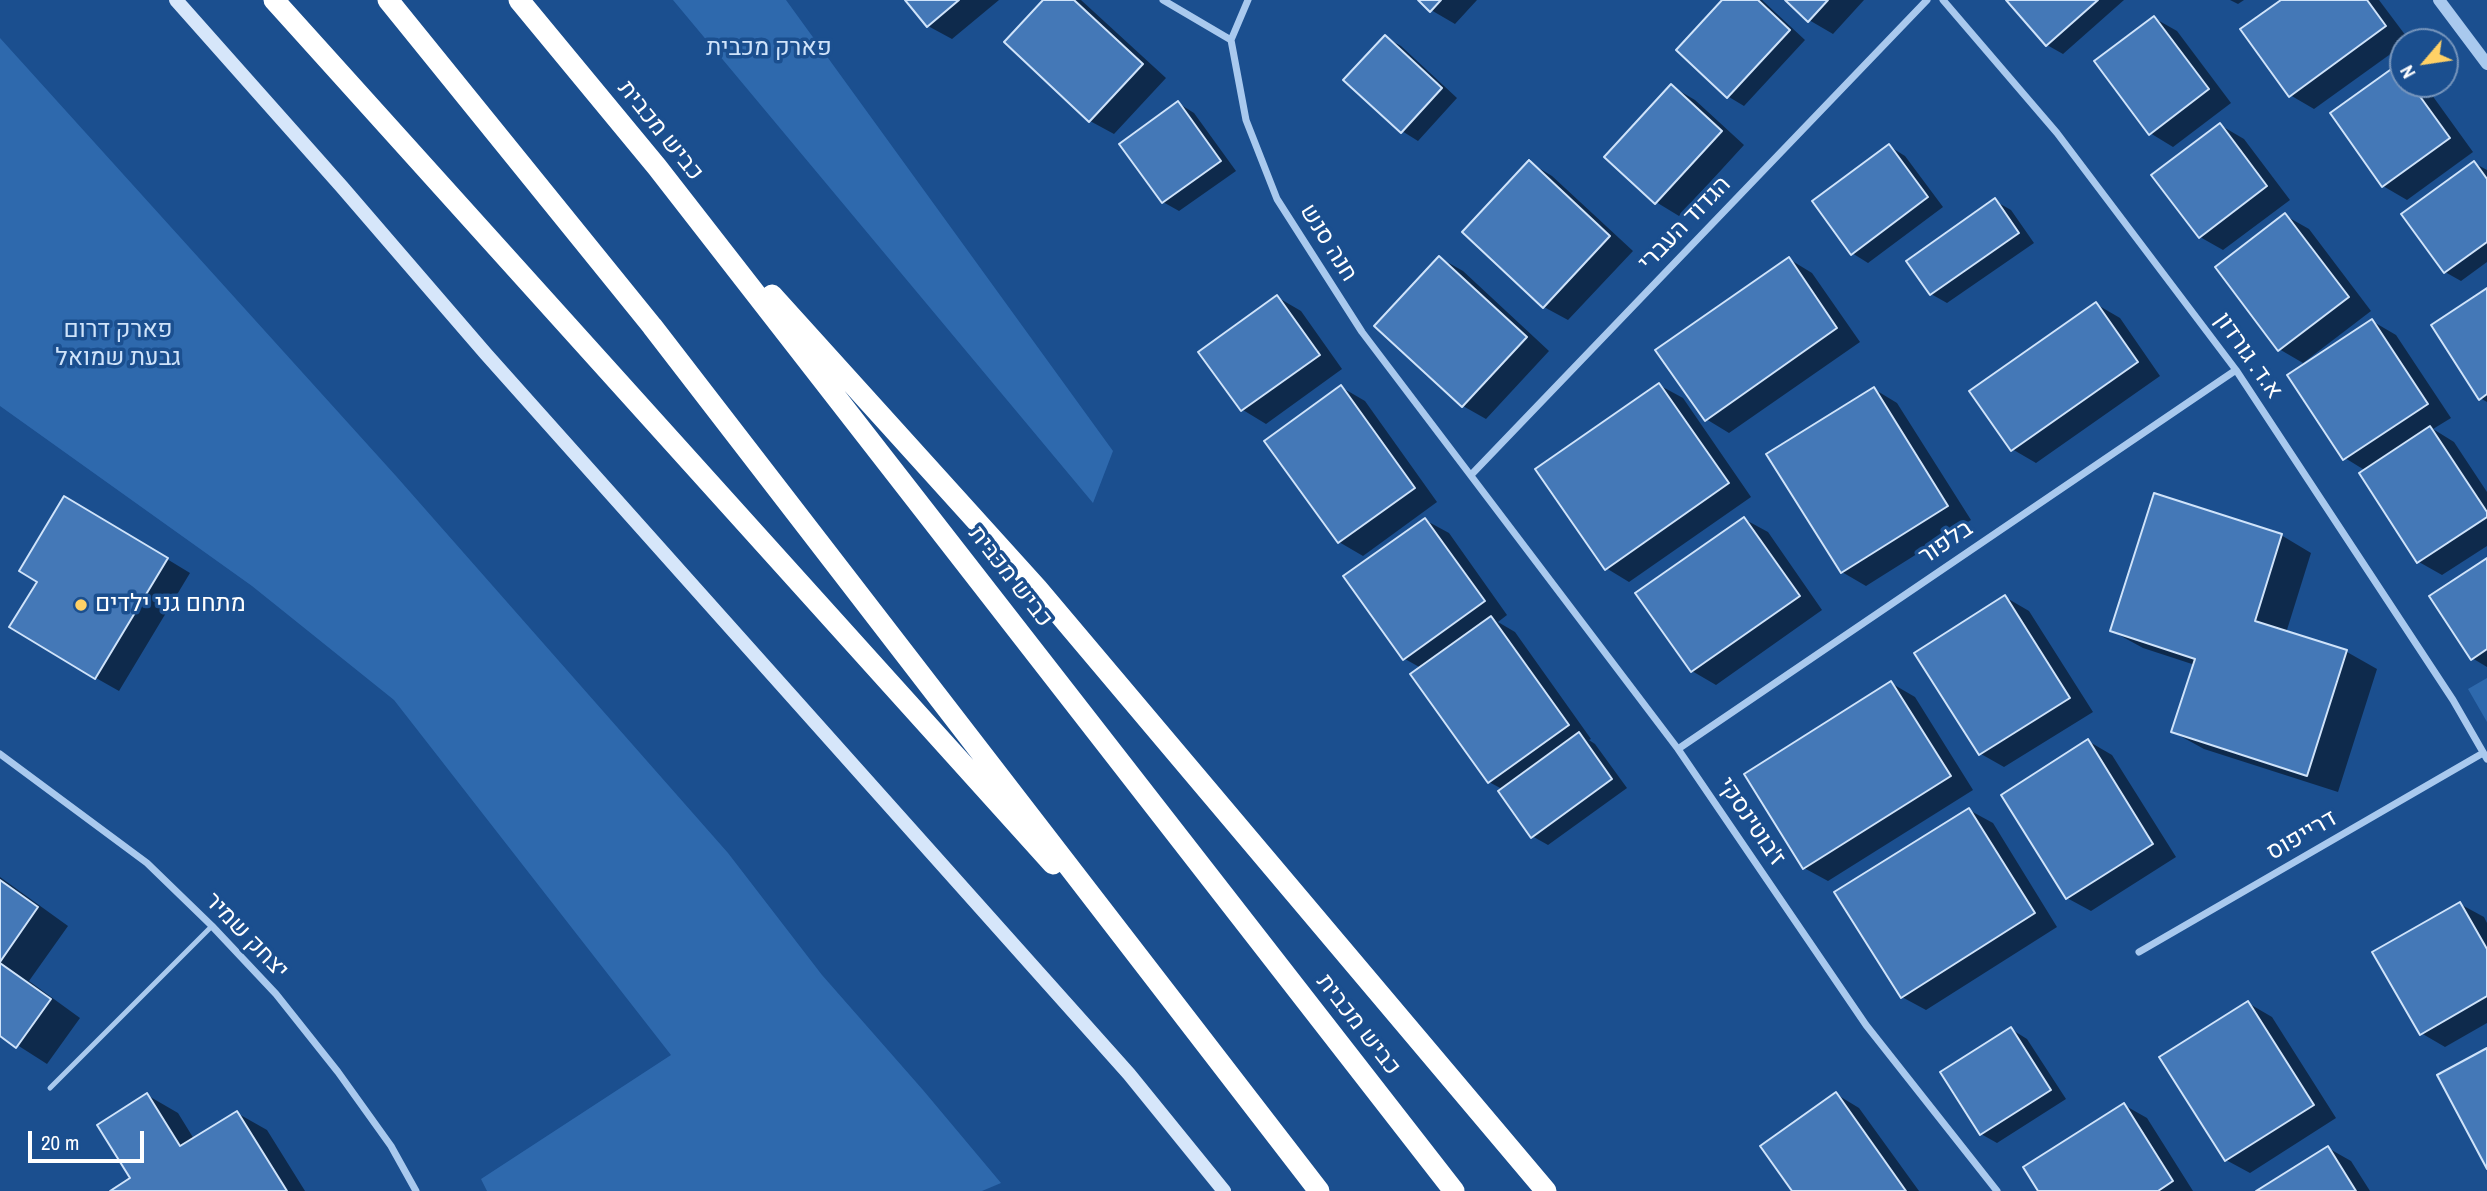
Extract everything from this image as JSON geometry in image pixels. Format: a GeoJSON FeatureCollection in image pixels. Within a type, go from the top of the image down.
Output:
{"type":"FeatureCollection","features":[{"type":"Feature","properties":{"kind":"highway"},"geometry":{"type":"LineString","coordinates":[[274,0],[1159,983]]}},
{"type":"Feature","properties":{"kind":"highway"},"geometry":{"type":"LineString","coordinates":[[388,0],[652,326],[1320,1191]]}},
{"type":"Feature","properties":{"kind":"highway","name":"כביש מכבית"},"geometry":{"type":"LineString","coordinates":[[519,0],[657,167],[1454,1191]]}},
{"type":"Feature","properties":{"kind":"highway"},"geometry":{"type":"LineString","coordinates":[[657,167],[1037,588],[1546,1191]]}},
{"type":"Feature","properties":{"kind":"main road"},"geometry":{"type":"LineString","coordinates":[[176,0],[505,375],[1129,1074],[1224,1191]]}},
{"type":"Feature","properties":{"kind":"street"},"geometry":{"type":"LineString","coordinates":[[1163,0],[1231,40],[1248,0]]}},
{"type":"Feature","properties":{"kind":"street","name":"הגדוד העברי"},"geometry":{"type":"LineString","coordinates":[[1472,475],[1927,0]]}},
{"type":"Feature","properties":{"kind":"street","name":"א.ד. גורדון"},"geometry":{"type":"LineString","coordinates":[[1942,0],[2057,133],[2236,370],[2446,688],[2485,756]]}},
{"type":"Feature","properties":{"kind":"street"},"geometry":{"type":"LineString","coordinates":[[2439,0],[2487,64]]}},
{"type":"Feature","properties":{"kind":"street","name":"חנה סנש"},"geometry":{"type":"LineString","coordinates":[[1231,40],[1246,120],[1277,199],[1362,332],[1472,475]]}},
{"type":"Feature","properties":{"kind":"street","name":"בלפור"},"geometry":{"type":"LineString","coordinates":[[1678,748],[2236,370]]}},
{"type":"Feature","properties":{"kind":"street","name":"ז'בוטינסקי"},"geometry":{"type":"LineString","coordinates":[[1472,475],[1678,748],[1866,1025],[1997,1191]]}},
{"type":"Feature","properties":{"kind":"street","name":"יצחק שמיר"},"geometry":{"type":"LineString","coordinates":[[0,754],[147,863],[212,926],[276,994],[338,1072],[391,1146],[416,1191]]}},
{"type":"Feature","properties":{"kind":"street","name":"דרייפוס"},"geometry":{"type":"LineString","coordinates":[[2139,952],[2485,756]]}},
{"type":"Feature","properties":{"kind":"lane"},"geometry":{"type":"LineString","coordinates":[[50,1088],[212,926]]}},
{"type":"Feature","properties":{"kind":"green space","name":"פארק מכבית"},"geometry":{"type":"Polygon","coordinates":[[[673,0],[786,0],[1113,451],[1093,503],[673,0]]]}},
{"type":"Feature","properties":{"kind":"green space","name":"פארק דרום גבעת שמואל"},"geometry":{"type":"Polygon","coordinates":[[[0,38],[396,476],[728,853],[822,975],[1001,1183],[982,1191],[487,1191],[481,1179],[671,1055],[394,700],[252,586],[0,406],[0,38]]]}},
{"type":"Feature","properties":{"kind":"green space"},"geometry":{"type":"Polygon","coordinates":[[[2487,678],[2487,722],[2468,689],[2487,678]]]}},
{"type":"Feature","properties":{"kind":"building"},"geometry":{"type":"Polygon","coordinates":[[[905,0],[959,0],[927,27],[905,0]]]}},
{"type":"Feature","properties":{"kind":"building"},"geometry":{"type":"Polygon","coordinates":[[[1043,0],[1074,0],[1143,64],[1089,122],[1004,42],[1043,0]]]}},
{"type":"Feature","properties":{"kind":"building"},"geometry":{"type":"Polygon","coordinates":[[[1418,0],[1441,0],[1430,12],[1418,0]]]}},
{"type":"Feature","properties":{"kind":"building"},"geometry":{"type":"Polygon","coordinates":[[[1722,0],[1758,0],[1790,30],[1727,98],[1676,50],[1722,0]]]}},
{"type":"Feature","properties":{"kind":"building"},"geometry":{"type":"Polygon","coordinates":[[[1785,0],[1828,0],[1808,22],[1785,0]]]}},
{"type":"Feature","properties":{"kind":"building"},"geometry":{"type":"Polygon","coordinates":[[[2006,0],[2098,0],[2046,46],[2006,0]]]}},
{"type":"Feature","properties":{"kind":"building"},"geometry":{"type":"Polygon","coordinates":[[[2281,0],[2367,0],[2386,26],[2289,97],[2240,29],[2281,0]]]}},
{"type":"Feature","properties":{"kind":"building"},"geometry":{"type":"Polygon","coordinates":[[[2154,16],[2209,89],[2149,135],[2094,61],[2154,16]]]}},
{"type":"Feature","properties":{"kind":"building"},"geometry":{"type":"Polygon","coordinates":[[[1385,35],[1442,88],[1401,133],[1343,80],[1385,35]]]}},
{"type":"Feature","properties":{"kind":"building"},"geometry":{"type":"Polygon","coordinates":[[[2389,71],[2389,98],[2421,98],[2450,138],[2382,187],[2330,113],[2389,71]]]}},
{"type":"Feature","properties":{"kind":"building"},"geometry":{"type":"Polygon","coordinates":[[[1671,84],[1722,131],[1655,204],[1604,157],[1671,84]]]}},
{"type":"Feature","properties":{"kind":"building"},"geometry":{"type":"Polygon","coordinates":[[[1178,101],[1221,161],[1162,203],[1119,144],[1178,101]]]}},
{"type":"Feature","properties":{"kind":"building"},"geometry":{"type":"Polygon","coordinates":[[[2220,123],[2267,186],[2199,238],[2151,175],[2220,123]]]}},
{"type":"Feature","properties":{"kind":"building"},"geometry":{"type":"Polygon","coordinates":[[[1889,144],[1928,197],[1851,255],[1812,201],[1889,144]]]}},
{"type":"Feature","properties":{"kind":"building"},"geometry":{"type":"Polygon","coordinates":[[[1529,160],[1610,236],[1543,308],[1462,232],[1529,160]]]}},
{"type":"Feature","properties":{"kind":"building"},"geometry":{"type":"Polygon","coordinates":[[[2474,161],[2487,179],[2487,242],[2444,273],[2401,214],[2474,161]]]}},
{"type":"Feature","properties":{"kind":"building"},"geometry":{"type":"Polygon","coordinates":[[[1995,198],[2019,233],[1930,295],[1906,261],[1995,198]]]}},
{"type":"Feature","properties":{"kind":"building"},"geometry":{"type":"Polygon","coordinates":[[[2285,213],[2349,297],[2278,351],[2215,267],[2285,213]]]}},
{"type":"Feature","properties":{"kind":"building"},"geometry":{"type":"Polygon","coordinates":[[[1439,256],[1527,337],[1462,407],[1374,326],[1439,256]]]}},
{"type":"Feature","properties":{"kind":"building"},"geometry":{"type":"Polygon","coordinates":[[[1789,257],[1837,328],[1705,421],[1655,350],[1789,257]]]}},
{"type":"Feature","properties":{"kind":"building"},"geometry":{"type":"Polygon","coordinates":[[[2487,288],[2487,394],[2479,400],[2431,325],[2487,288]]]}},
{"type":"Feature","properties":{"kind":"building"},"geometry":{"type":"Polygon","coordinates":[[[1277,295],[1320,355],[1241,411],[1198,352],[1277,295]]]}},
{"type":"Feature","properties":{"kind":"building"},"geometry":{"type":"Polygon","coordinates":[[[2096,302],[2138,362],[2011,451],[1969,391],[2096,302]]]}},
{"type":"Feature","properties":{"kind":"building"},"geometry":{"type":"Polygon","coordinates":[[[2372,319],[2428,404],[2343,460],[2287,375],[2372,319]]]}},
{"type":"Feature","properties":{"kind":"building"},"geometry":{"type":"Polygon","coordinates":[[[1659,383],[1729,483],[1605,570],[1535,469],[1659,383]]]}},
{"type":"Feature","properties":{"kind":"building"},"geometry":{"type":"Polygon","coordinates":[[[1341,385],[1415,488],[1338,543],[1264,441],[1341,385]]]}},
{"type":"Feature","properties":{"kind":"building"},"geometry":{"type":"Polygon","coordinates":[[[1874,387],[1948,506],[1841,573],[1766,454],[1874,387]]]}},
{"type":"Feature","properties":{"kind":"building"},"geometry":{"type":"Polygon","coordinates":[[[2430,426],[2487,512],[2487,517],[2417,563],[2359,473],[2430,426]]]}},
{"type":"Feature","properties":{"kind":"building"},"geometry":{"type":"Polygon","coordinates":[[[2154,493],[2282,534],[2255,621],[2347,650],[2307,776],[2171,732],[2195,659],[2110,631],[2154,493]]]}},
{"type":"Feature","properties":{"kind":"building","name":"מתחם גני ילדים"},"geometry":{"type":"Polygon","coordinates":[[[64,496],[168,558],[95,679],[9,627],[37,582],[19,571],[64,496]]]}},
{"type":"Feature","properties":{"kind":"building"},"geometry":{"type":"Polygon","coordinates":[[[1744,517],[1800,596],[1691,672],[1635,593],[1744,517]]]}},
{"type":"Feature","properties":{"kind":"building"},"geometry":{"type":"Polygon","coordinates":[[[1425,518],[1485,601],[1403,660],[1343,576],[1425,518]]]}},
{"type":"Feature","properties":{"kind":"building"},"geometry":{"type":"Polygon","coordinates":[[[2487,558],[2487,649],[2471,660],[2429,596],[2487,558]]]}},
{"type":"Feature","properties":{"kind":"building"},"geometry":{"type":"Polygon","coordinates":[[[2005,595],[2070,698],[1979,755],[1914,653],[2005,595]]]}},
{"type":"Feature","properties":{"kind":"building"},"geometry":{"type":"Polygon","coordinates":[[[1491,616],[1569,725],[1488,783],[1410,674],[1491,616]]]}},
{"type":"Feature","properties":{"kind":"building"},"geometry":{"type":"Polygon","coordinates":[[[1891,681],[1951,776],[1803,869],[1744,774],[1891,681]]]}},
{"type":"Feature","properties":{"kind":"building"},"geometry":{"type":"Polygon","coordinates":[[[1579,732],[1612,779],[1531,838],[1498,791],[1579,732]]]}},
{"type":"Feature","properties":{"kind":"building"},"geometry":{"type":"Polygon","coordinates":[[[2088,739],[2153,844],[2066,899],[2001,795],[2088,739]]]}},
{"type":"Feature","properties":{"kind":"building"},"geometry":{"type":"Polygon","coordinates":[[[1969,808],[2035,913],[1901,998],[1834,892],[1969,808]]]}},
{"type":"Feature","properties":{"kind":"building"},"geometry":{"type":"Polygon","coordinates":[[[0,880],[38,907],[0,962],[0,880]]]}},
{"type":"Feature","properties":{"kind":"building"},"geometry":{"type":"Polygon","coordinates":[[[2460,902],[2487,949],[2487,996],[2420,1035],[2372,952],[2460,902]]]}},
{"type":"Feature","properties":{"kind":"building"},"geometry":{"type":"Polygon","coordinates":[[[0,963],[51,999],[16,1048],[0,1036],[0,963]]]}},
{"type":"Feature","properties":{"kind":"building"},"geometry":{"type":"Polygon","coordinates":[[[2248,1001],[2314,1105],[2225,1161],[2159,1057],[2248,1001]]]}},
{"type":"Feature","properties":{"kind":"building"},"geometry":{"type":"Polygon","coordinates":[[[2011,1027],[2051,1090],[1980,1135],[1940,1072],[2011,1027]]]}},
{"type":"Feature","properties":{"kind":"building"},"geometry":{"type":"Polygon","coordinates":[[[2487,1048],[2487,1169],[2437,1075],[2487,1048]]]}},
{"type":"Feature","properties":{"kind":"building"},"geometry":{"type":"Polygon","coordinates":[[[1836,1092],[1906,1191],[1792,1191],[1760,1146],[1836,1092]]]}},
{"type":"Feature","properties":{"kind":"building"},"geometry":{"type":"Polygon","coordinates":[[[147,1093],[180,1146],[237,1111],[287,1191],[110,1191],[130,1178],[97,1125],[147,1093]]]}},
{"type":"Feature","properties":{"kind":"building"},"geometry":{"type":"Polygon","coordinates":[[[2124,1103],[2173,1181],[2158,1191],[2038,1191],[2023,1167],[2124,1103]]]}},
{"type":"Feature","properties":{"kind":"building"},"geometry":{"type":"Polygon","coordinates":[[[2328,1146],[2356,1191],[2256,1191],[2328,1146]]]}},
{"type":"Feature","properties":{"kind":"place","name":"מתחם גני ילדים"},"geometry":{"type":"Point","coordinates":[81,605]}}]}
